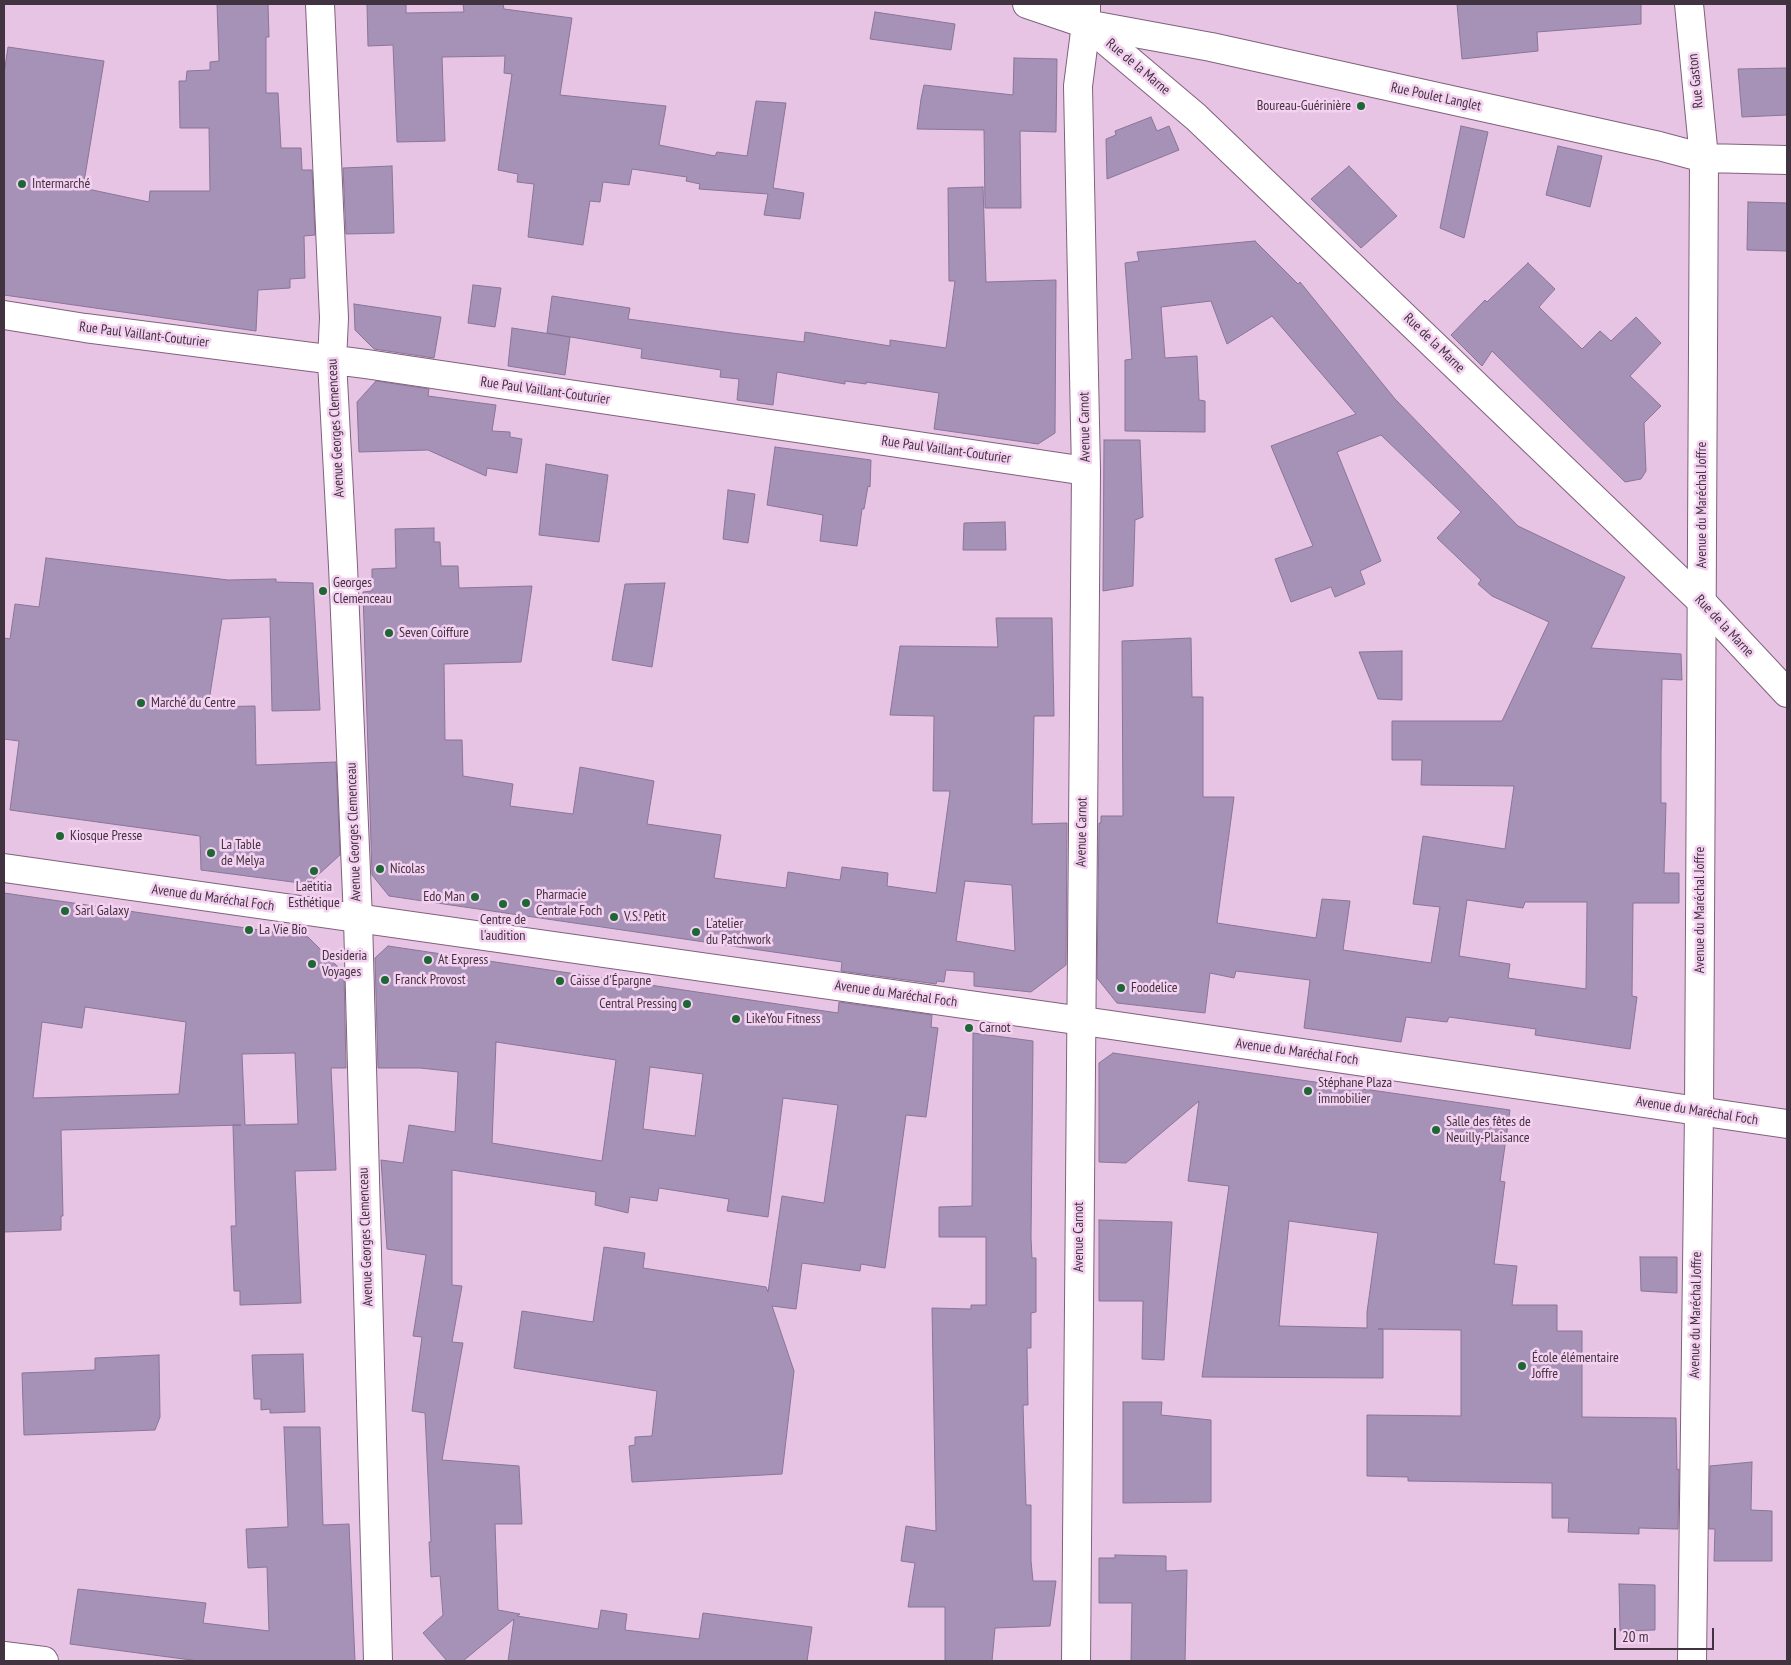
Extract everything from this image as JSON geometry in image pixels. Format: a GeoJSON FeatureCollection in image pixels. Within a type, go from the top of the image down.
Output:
{"type":"FeatureCollection","features":[{"type":"Feature","properties":{"kind":"street","name":"Avenue Georges Clemenceau"},"geometry":{"type":"LineString","coordinates":[[320,4],[334,318],[332,361],[344,566],[358,919],[378,1661]]}},
{"type":"Feature","properties":{"kind":"street"},"geometry":{"type":"LineString","coordinates":[[1027,4],[1081,10]]}},
{"type":"Feature","properties":{"kind":"street","name":"Rue Gaston"},"geometry":{"type":"LineString","coordinates":[[1689,4],[1704,158]]}},
{"type":"Feature","properties":{"kind":"street","name":"Rue Poulet Langlet"},"geometry":{"type":"LineString","coordinates":[[1081,10],[1211,47],[1659,146],[1704,158],[1787,160]]}},
{"type":"Feature","properties":{"kind":"street","name":"Avenue Carnot"},"geometry":{"type":"LineString","coordinates":[[1076,1661],[1086,471],[1078,86],[1081,10]]}},
{"type":"Feature","properties":{"kind":"street","name":"Rue de la Marne"},"geometry":{"type":"LineString","coordinates":[[1081,10],[1196,116],[1701,601],[1787,693]]}},
{"type":"Feature","properties":{"kind":"street","name":"Avenue du Maréchal Joffre"},"geometry":{"type":"LineString","coordinates":[[1692,1661],[1698,1111],[1704,158]]}},
{"type":"Feature","properties":{"kind":"street","name":"Rue Paul Vaillant-Couturier"},"geometry":{"type":"LineString","coordinates":[[4,315],[85,328],[366,364],[1086,471]]}},
{"type":"Feature","properties":{"kind":"street","name":"Avenue du Maréchal Foch"},"geometry":{"type":"LineString","coordinates":[[4,868],[1787,1124]]}},
{"type":"Feature","properties":{"kind":"street"},"geometry":{"type":"LineString","coordinates":[[4,1656],[44,1661]]}},
{"type":"Feature","properties":{"kind":"building"},"geometry":{"type":"Polygon","coordinates":[[[217,4],[268,4],[269,37],[266,37],[266,93],[278,93],[281,148],[301,148],[302,170],[312,170],[315,235],[304,236],[305,278],[290,279],[290,288],[258,290],[256,331],[4,295],[4,74],[8,47],[104,61],[83,188],[149,202],[150,191],[210,191],[209,128],[180,128],[179,81],[186,81],[187,71],[210,70],[210,62],[219,61],[217,4]]]}},
{"type":"Feature","properties":{"kind":"building"},"geometry":{"type":"Polygon","coordinates":[[[367,4],[406,4],[406,13],[464,12],[463,4],[503,4],[504,9],[572,18],[560,95],[666,106],[659,145],[715,156],[717,152],[747,156],[756,101],[786,103],[773,188],[804,193],[800,219],[764,215],[768,194],[699,189],[700,184],[686,181],[687,177],[632,169],[629,185],[603,182],[600,202],[590,201],[583,245],[528,237],[534,184],[517,182],[518,174],[498,170],[512,74],[504,73],[505,56],[442,57],[445,141],[397,142],[393,45],[368,46],[367,4]]]}},
{"type":"Feature","properties":{"kind":"building"},"geometry":{"type":"Polygon","coordinates":[[[1457,4],[1641,4],[1641,24],[1537,32],[1538,51],[1462,59],[1457,4]]]}},
{"type":"Feature","properties":{"kind":"building"},"geometry":{"type":"Polygon","coordinates":[[[875,12],[955,24],[951,50],[870,39],[875,12]]]}},
{"type":"Feature","properties":{"kind":"building"},"geometry":{"type":"Polygon","coordinates":[[[1014,58],[1057,59],[1056,132],[1020,131],[1021,208],[985,208],[984,130],[917,129],[921,99],[924,85],[1013,95],[1014,58]]]}},
{"type":"Feature","properties":{"kind":"building"},"geometry":{"type":"Polygon","coordinates":[[[1787,68],[1787,115],[1742,117],[1738,69],[1787,68]]]}},
{"type":"Feature","properties":{"kind":"building"},"geometry":{"type":"Polygon","coordinates":[[[1151,117],[1157,131],[1169,126],[1179,150],[1107,179],[1106,139],[1116,135],[1115,131],[1151,117]]]}},
{"type":"Feature","properties":{"kind":"building"},"geometry":{"type":"Polygon","coordinates":[[[1461,126],[1488,132],[1464,238],[1440,228],[1461,126]]]}},
{"type":"Feature","properties":{"kind":"building"},"geometry":{"type":"Polygon","coordinates":[[[1558,146],[1602,156],[1590,207],[1546,195],[1558,146]]]}},
{"type":"Feature","properties":{"kind":"building"},"geometry":{"type":"Polygon","coordinates":[[[392,166],[394,233],[346,234],[343,168],[392,166]]]}},
{"type":"Feature","properties":{"kind":"building"},"geometry":{"type":"Polygon","coordinates":[[[1349,166],[1397,216],[1361,248],[1311,199],[1349,166]]]}},
{"type":"Feature","properties":{"kind":"building"},"geometry":{"type":"Polygon","coordinates":[[[983,187],[986,282],[1056,280],[1055,433],[1038,444],[934,429],[939,393],[866,382],[866,384],[845,381],[845,384],[777,372],[773,405],[737,400],[739,379],[720,377],[721,370],[641,358],[642,349],[547,333],[552,296],[630,308],[628,319],[732,333],[804,342],[805,332],[890,346],[890,340],[946,348],[955,281],[949,281],[948,188],[983,187]]]}},
{"type":"Feature","properties":{"kind":"building"},"geometry":{"type":"Polygon","coordinates":[[[1748,202],[1787,203],[1787,251],[1747,250],[1748,202]]]}},
{"type":"Feature","properties":{"kind":"building"},"geometry":{"type":"Polygon","coordinates":[[[1255,241],[1298,284],[1300,282],[1395,399],[1518,526],[1625,577],[1591,648],[1681,654],[1682,680],[1662,679],[1661,753],[1661,803],[1666,803],[1664,873],[1679,873],[1679,903],[1633,903],[1632,996],[1637,997],[1630,1049],[1535,1035],[1536,1029],[1449,1017],[1447,1022],[1406,1017],[1401,1042],[1304,1028],[1310,980],[1236,971],[1234,978],[1210,973],[1205,1013],[1117,1003],[1097,978],[1099,823],[1101,823],[1101,816],[1123,816],[1122,641],[1191,638],[1192,697],[1203,697],[1203,797],[1234,797],[1217,923],[1316,938],[1322,899],[1350,901],[1343,950],[1431,963],[1440,907],[1413,904],[1423,836],[1505,849],[1514,786],[1421,785],[1422,760],[1392,760],[1392,721],[1502,721],[1549,622],[1492,596],[1478,584],[1481,580],[1437,538],[1461,512],[1381,435],[1337,452],[1381,561],[1360,571],[1365,584],[1335,597],[1331,587],[1291,602],[1275,559],[1313,546],[1271,446],[1356,414],[1272,316],[1227,344],[1211,301],[1161,307],[1165,358],[1197,356],[1199,400],[1205,401],[1205,432],[1125,431],[1125,360],[1132,359],[1125,263],[1139,261],[1137,252],[1255,241]],[[1467,900],[1459,956],[1510,964],[1508,978],[1586,989],[1587,902],[1525,902],[1523,908],[1467,900]]]}},
{"type":"Feature","properties":{"kind":"building"},"geometry":{"type":"Polygon","coordinates":[[[1528,263],[1555,289],[1539,307],[1582,349],[1600,331],[1611,341],[1636,317],[1661,343],[1630,376],[1661,406],[1644,423],[1646,471],[1641,479],[1625,482],[1492,351],[1482,366],[1451,335],[1485,300],[1487,302],[1528,263]]]}},
{"type":"Feature","properties":{"kind":"building"},"geometry":{"type":"Polygon","coordinates":[[[473,285],[501,288],[495,327],[468,323],[473,285]]]}},
{"type":"Feature","properties":{"kind":"building"},"geometry":{"type":"Polygon","coordinates":[[[354,304],[441,317],[434,358],[374,349],[355,330],[354,304]]]}},
{"type":"Feature","properties":{"kind":"building"},"geometry":{"type":"Polygon","coordinates":[[[512,328],[570,337],[565,375],[508,366],[512,328]]]}},
{"type":"Feature","properties":{"kind":"building"},"geometry":{"type":"Polygon","coordinates":[[[376,381],[429,389],[428,396],[496,405],[492,431],[510,432],[510,437],[522,439],[517,473],[487,468],[486,476],[428,450],[359,452],[357,402],[376,381]]]}},
{"type":"Feature","properties":{"kind":"building"},"geometry":{"type":"Polygon","coordinates":[[[1104,440],[1140,440],[1143,517],[1135,520],[1133,586],[1103,591],[1104,440]]]}},
{"type":"Feature","properties":{"kind":"building"},"geometry":{"type":"Polygon","coordinates":[[[775,447],[871,460],[870,487],[868,486],[864,509],[862,509],[857,546],[820,541],[823,515],[767,505],[775,447]]]}},
{"type":"Feature","properties":{"kind":"building"},"geometry":{"type":"Polygon","coordinates":[[[546,464],[608,475],[599,542],[539,535],[546,464]]]}},
{"type":"Feature","properties":{"kind":"building"},"geometry":{"type":"Polygon","coordinates":[[[728,490],[755,494],[748,543],[723,539],[728,490]]]}},
{"type":"Feature","properties":{"kind":"building"},"geometry":{"type":"Polygon","coordinates":[[[1005,522],[1006,550],[963,550],[964,523],[1005,522]]]}},
{"type":"Feature","properties":{"kind":"building"},"geometry":{"type":"Polygon","coordinates":[[[434,528],[434,542],[440,542],[441,566],[458,566],[459,588],[532,586],[521,662],[444,664],[445,740],[462,740],[463,776],[513,784],[510,806],[573,814],[580,767],[654,781],[647,824],[721,835],[714,878],[786,888],[788,872],[840,880],[842,867],[888,873],[887,886],[936,893],[950,791],[933,791],[934,716],[890,715],[900,646],[998,647],[996,618],[1052,618],[1054,716],[1034,716],[1032,824],[1067,823],[1066,965],[1031,992],[974,986],[974,972],[946,970],[944,982],[937,981],[936,984],[841,971],[842,962],[389,896],[372,875],[363,592],[372,591],[372,569],[396,568],[395,529],[434,528]],[[965,881],[956,941],[1015,951],[1012,885],[965,881]]]}},
{"type":"Feature","properties":{"kind":"building"},"geometry":{"type":"Polygon","coordinates":[[[46,558],[228,580],[276,579],[276,582],[313,583],[320,710],[272,711],[270,617],[222,619],[208,707],[255,706],[256,765],[336,762],[340,855],[308,884],[201,870],[200,836],[10,810],[19,741],[4,739],[4,638],[10,639],[15,604],[39,607],[46,558]]]}},
{"type":"Feature","properties":{"kind":"building"},"geometry":{"type":"Polygon","coordinates":[[[665,583],[652,667],[612,660],[625,584],[665,583]]]}},
{"type":"Feature","properties":{"kind":"building"},"geometry":{"type":"Polygon","coordinates":[[[1402,651],[1402,700],[1378,699],[1359,652],[1402,651]]]}},
{"type":"Feature","properties":{"kind":"building"},"geometry":{"type":"Polygon","coordinates":[[[4,893],[308,937],[344,973],[346,1068],[331,1068],[336,1170],[295,1171],[301,1303],[240,1305],[240,1291],[234,1291],[231,1226],[236,1226],[233,1125],[61,1130],[63,1216],[61,1216],[61,1230],[4,1232],[4,893]],[[85,1007],[82,1028],[42,1022],[33,1098],[179,1094],[186,1022],[85,1007]],[[295,1053],[242,1054],[245,1125],[298,1124],[295,1053]]]}},
{"type":"Feature","properties":{"kind":"building"},"geometry":{"type":"Polygon","coordinates":[[[388,946],[838,1013],[839,1002],[932,1015],[931,1027],[938,1028],[926,1117],[906,1115],[885,1268],[861,1264],[860,1271],[802,1263],[796,1309],[772,1306],[794,1371],[782,1474],[632,1482],[629,1446],[635,1445],[635,1437],[652,1436],[657,1391],[514,1368],[522,1311],[593,1322],[604,1247],[645,1253],[643,1268],[766,1287],[768,1292],[782,1196],[824,1203],[838,1105],[783,1098],[768,1217],[727,1211],[729,1199],[659,1188],[657,1201],[630,1197],[628,1213],[595,1205],[596,1192],[452,1170],[452,1285],[462,1286],[452,1342],[463,1343],[442,1460],[519,1466],[522,1524],[495,1524],[498,1610],[520,1614],[517,1616],[598,1629],[601,1610],[627,1614],[625,1630],[699,1639],[703,1613],[812,1627],[807,1661],[508,1661],[514,1619],[463,1661],[447,1661],[423,1633],[443,1615],[440,1576],[431,1577],[425,1413],[412,1411],[422,1337],[413,1336],[426,1255],[387,1249],[381,1160],[403,1163],[409,1125],[455,1132],[458,1072],[420,1068],[378,1068],[375,958],[388,946]],[[496,1042],[492,1143],[602,1161],[616,1060],[496,1042]],[[650,1067],[643,1129],[695,1136],[703,1074],[650,1067]]]}},
{"type":"Feature","properties":{"kind":"building"},"geometry":{"type":"Polygon","coordinates":[[[973,1033],[1033,1041],[1031,1238],[1032,1258],[1036,1258],[1036,1312],[1031,1313],[1031,1348],[1027,1348],[1028,1405],[1023,1405],[1026,1505],[1031,1505],[1033,1581],[1056,1581],[1050,1626],[995,1628],[992,1661],[945,1661],[945,1607],[908,1607],[915,1563],[901,1561],[906,1526],[936,1531],[932,1308],[971,1309],[971,1305],[986,1305],[986,1237],[939,1237],[939,1207],[972,1206],[973,1033]]]}},
{"type":"Feature","properties":{"kind":"building"},"geometry":{"type":"Polygon","coordinates":[[[1113,1053],[1510,1110],[1500,1181],[1505,1182],[1494,1264],[1517,1266],[1512,1305],[1557,1305],[1557,1331],[1582,1331],[1582,1417],[1676,1418],[1677,1470],[1679,1469],[1678,1529],[1639,1528],[1639,1534],[1568,1532],[1569,1518],[1552,1518],[1552,1483],[1408,1481],[1408,1477],[1367,1476],[1367,1415],[1461,1416],[1461,1330],[1383,1329],[1383,1378],[1202,1377],[1229,1186],[1188,1181],[1199,1101],[1126,1163],[1099,1162],[1099,1063],[1113,1053]],[[1289,1221],[1279,1326],[1367,1328],[1367,1312],[1378,1233],[1289,1221]]]}},
{"type":"Feature","properties":{"kind":"building"},"geometry":{"type":"Polygon","coordinates":[[[1099,1220],[1172,1222],[1164,1360],[1142,1359],[1143,1301],[1099,1301],[1099,1220]]]}},
{"type":"Feature","properties":{"kind":"building"},"geometry":{"type":"Polygon","coordinates":[[[1640,1257],[1677,1257],[1677,1293],[1641,1291],[1640,1257]]]}},
{"type":"Feature","properties":{"kind":"building"},"geometry":{"type":"Polygon","coordinates":[[[303,1354],[305,1412],[270,1413],[270,1409],[261,1410],[261,1399],[254,1399],[252,1355],[303,1354]]]}},
{"type":"Feature","properties":{"kind":"building"},"geometry":{"type":"Polygon","coordinates":[[[159,1355],[160,1417],[155,1430],[24,1435],[22,1373],[95,1370],[95,1358],[159,1355]]]}},
{"type":"Feature","properties":{"kind":"building"},"geometry":{"type":"Polygon","coordinates":[[[1123,1402],[1162,1402],[1161,1415],[1211,1420],[1211,1502],[1123,1503],[1123,1402]]]}},
{"type":"Feature","properties":{"kind":"building"},"geometry":{"type":"Polygon","coordinates":[[[284,1427],[320,1427],[323,1525],[349,1524],[355,1661],[199,1661],[70,1644],[78,1589],[206,1603],[203,1623],[269,1631],[267,1567],[248,1568],[246,1529],[288,1527],[284,1427]]]}},
{"type":"Feature","properties":{"kind":"building"},"geometry":{"type":"Polygon","coordinates":[[[1752,1462],[1751,1510],[1772,1511],[1772,1561],[1714,1561],[1715,1529],[1709,1529],[1710,1466],[1752,1462]]]}},
{"type":"Feature","properties":{"kind":"building"},"geometry":{"type":"Polygon","coordinates":[[[1115,1555],[1166,1556],[1166,1571],[1187,1570],[1185,1661],[1131,1661],[1132,1603],[1099,1603],[1099,1558],[1115,1558],[1115,1555]]]}},
{"type":"Feature","properties":{"kind":"building"},"geometry":{"type":"Polygon","coordinates":[[[1619,1584],[1655,1585],[1655,1630],[1620,1631],[1619,1584]]]}},
{"type":"Feature","properties":{"kind":"place","name":"Boureau-Guérinière"},"geometry":{"type":"Point","coordinates":[1361,106]}},
{"type":"Feature","properties":{"kind":"place","name":"Intermarché"},"geometry":{"type":"Point","coordinates":[22,184]}},
{"type":"Feature","properties":{"kind":"place","name":"Georges Clemenceau"},"geometry":{"type":"Point","coordinates":[323,591]}},
{"type":"Feature","properties":{"kind":"place","name":"Seven Coiffure"},"geometry":{"type":"Point","coordinates":[389,633]}},
{"type":"Feature","properties":{"kind":"place","name":"Marché du Centre"},"geometry":{"type":"Point","coordinates":[141,703]}},
{"type":"Feature","properties":{"kind":"place","name":"Kiosque Presse"},"geometry":{"type":"Point","coordinates":[60,836]}},
{"type":"Feature","properties":{"kind":"place","name":"La Table de Melya"},"geometry":{"type":"Point","coordinates":[211,853]}},
{"type":"Feature","properties":{"kind":"place","name":"Nicolas"},"geometry":{"type":"Point","coordinates":[380,869]}},
{"type":"Feature","properties":{"kind":"place","name":"Laëtitia Esthétique"},"geometry":{"type":"Point","coordinates":[314,871]}},
{"type":"Feature","properties":{"kind":"place","name":"Edo Man"},"geometry":{"type":"Point","coordinates":[475,897]}},
{"type":"Feature","properties":{"kind":"place","name":"Pharmacie Centrale Foch"},"geometry":{"type":"Point","coordinates":[526,903]}},
{"type":"Feature","properties":{"kind":"place","name":"Centre de l'audition"},"geometry":{"type":"Point","coordinates":[503,904]}},
{"type":"Feature","properties":{"kind":"place","name":"Sarl Galaxy"},"geometry":{"type":"Point","coordinates":[65,911]}},
{"type":"Feature","properties":{"kind":"place","name":"V.S. Petit"},"geometry":{"type":"Point","coordinates":[614,917]}},
{"type":"Feature","properties":{"kind":"place","name":"La Vie Bio"},"geometry":{"type":"Point","coordinates":[249,930]}},
{"type":"Feature","properties":{"kind":"place","name":"L'atelier du Patchwork"},"geometry":{"type":"Point","coordinates":[696,932]}},
{"type":"Feature","properties":{"kind":"place","name":"At Express"},"geometry":{"type":"Point","coordinates":[428,960]}},
{"type":"Feature","properties":{"kind":"place","name":"Desideria Voyages"},"geometry":{"type":"Point","coordinates":[312,964]}},
{"type":"Feature","properties":{"kind":"place","name":"Franck Provost"},"geometry":{"type":"Point","coordinates":[385,980]}},
{"type":"Feature","properties":{"kind":"place","name":"Caisse d'Épargne"},"geometry":{"type":"Point","coordinates":[560,981]}},
{"type":"Feature","properties":{"kind":"place","name":"Foodelice"},"geometry":{"type":"Point","coordinates":[1121,988]}},
{"type":"Feature","properties":{"kind":"place","name":"Central Pressing"},"geometry":{"type":"Point","coordinates":[687,1004]}},
{"type":"Feature","properties":{"kind":"place","name":"LikeYou Fitness"},"geometry":{"type":"Point","coordinates":[736,1019]}},
{"type":"Feature","properties":{"kind":"place","name":"Carnot"},"geometry":{"type":"Point","coordinates":[969,1028]}},
{"type":"Feature","properties":{"kind":"place","name":"Stéphane Plaza immobilier"},"geometry":{"type":"Point","coordinates":[1308,1091]}},
{"type":"Feature","properties":{"kind":"place","name":"Salle des fêtes de Neuilly-Plaisance"},"geometry":{"type":"Point","coordinates":[1436,1130]}},
{"type":"Feature","properties":{"kind":"place","name":"École élémentaire Joffre"},"geometry":{"type":"Point","coordinates":[1522,1366]}}]}
